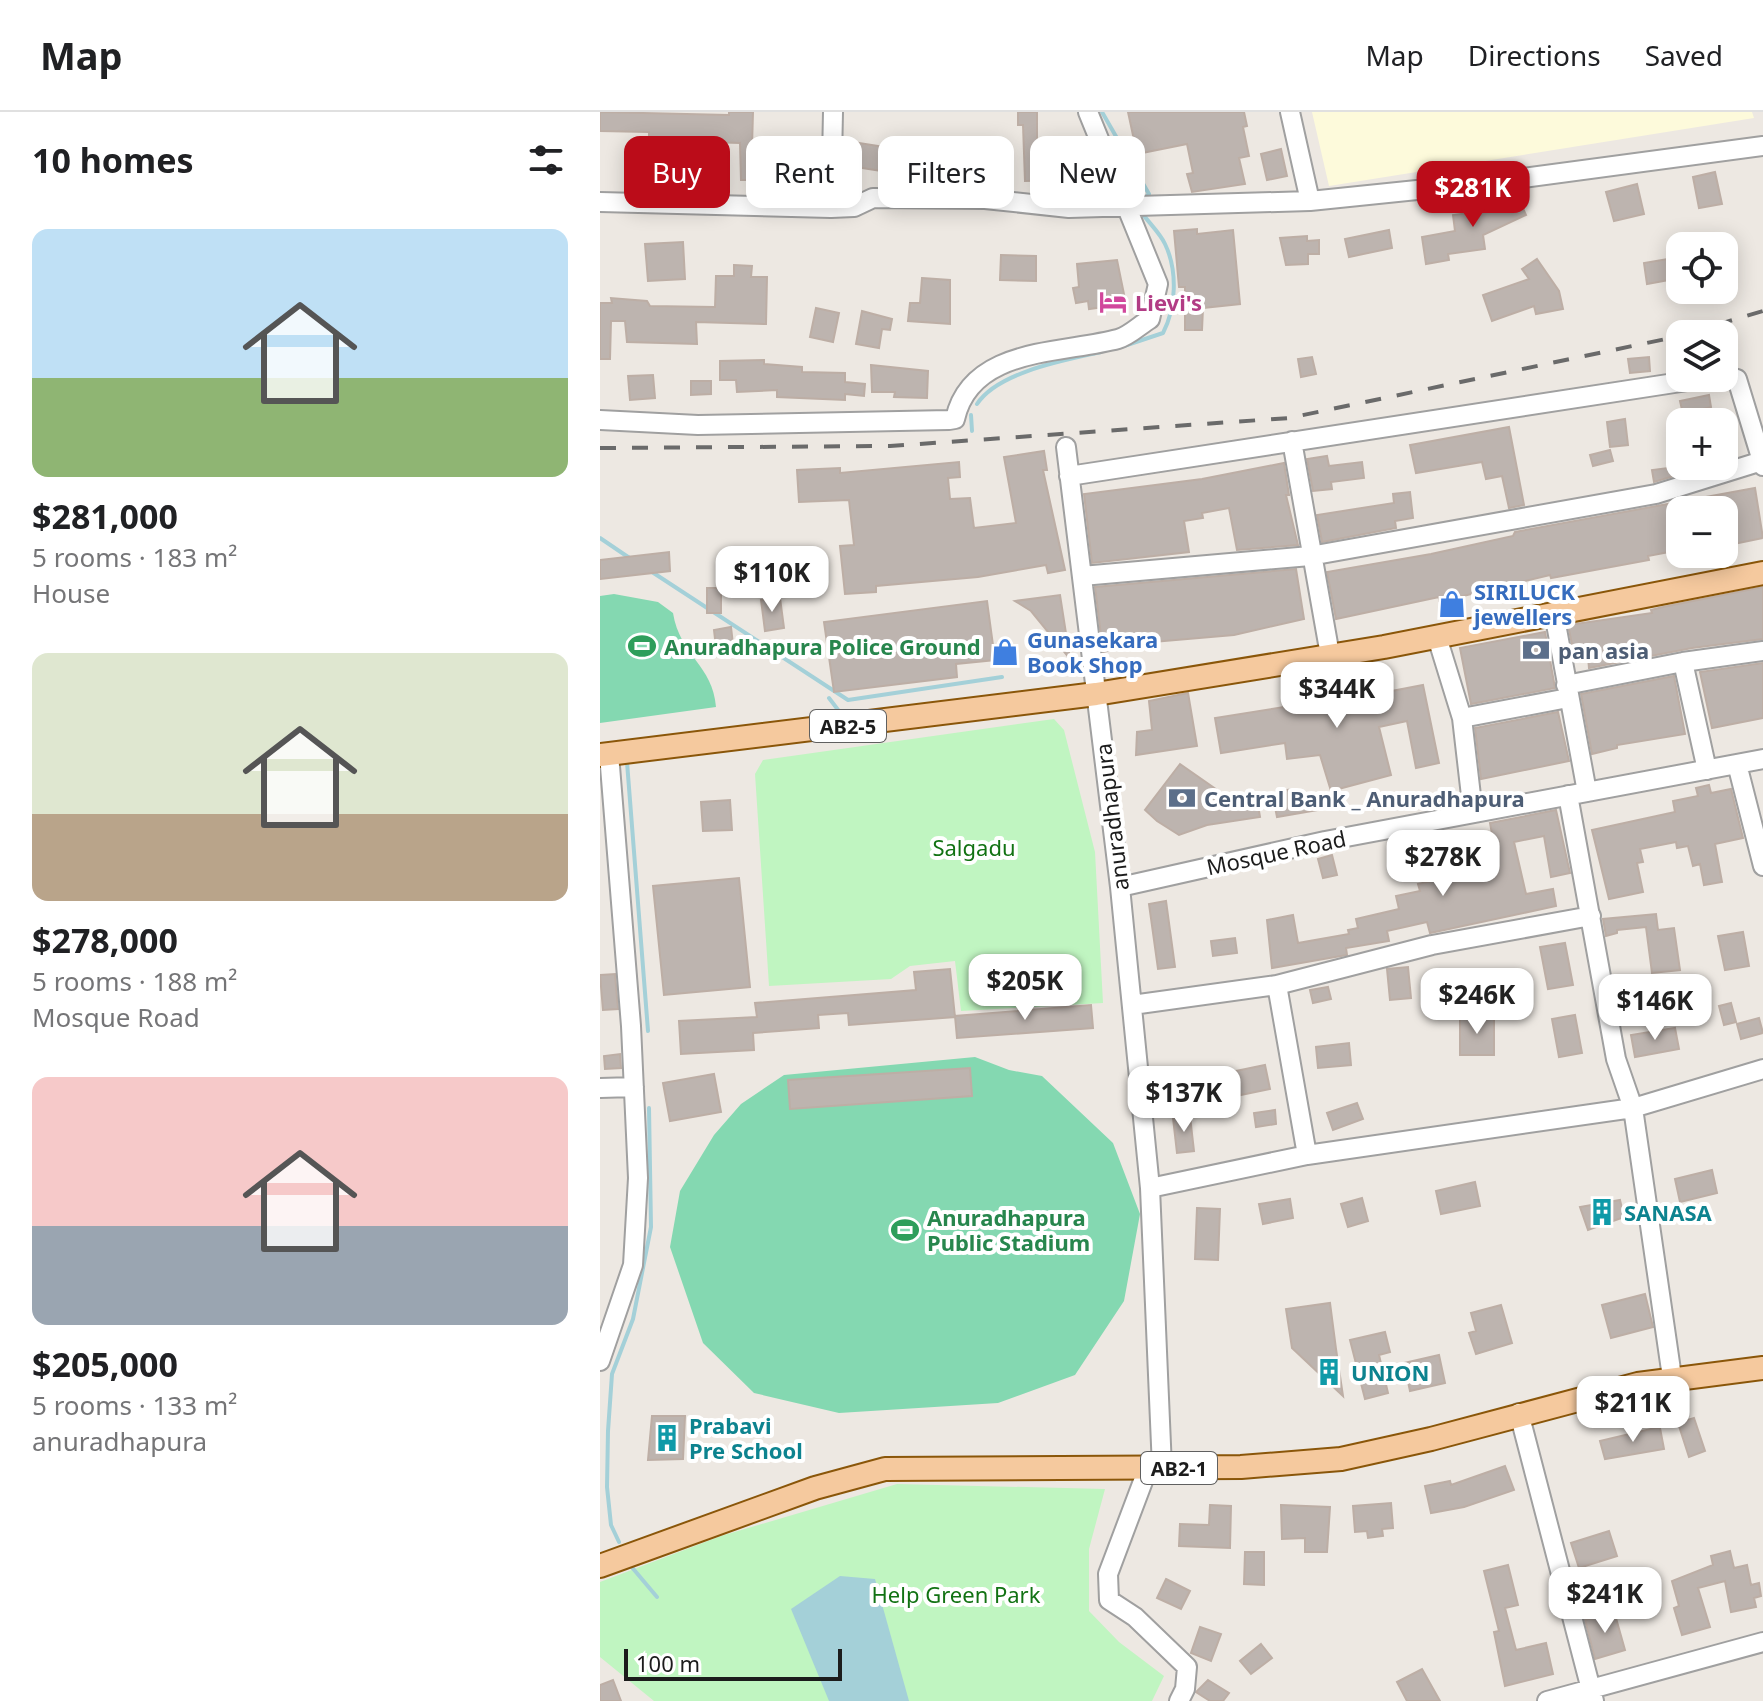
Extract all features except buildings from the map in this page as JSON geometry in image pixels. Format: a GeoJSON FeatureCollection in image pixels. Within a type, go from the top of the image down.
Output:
{"type":"FeatureCollection","features":[{"type":"Feature","properties":{"kind":"main road","name":"AB2-5"},"geometry":{"type":"LineString","coordinates":[[604,754],[1096,694],[1437,637],[1763,573]]}},
{"type":"Feature","properties":{"kind":"main road","name":"AB2-1"},"geometry":{"type":"LineString","coordinates":[[600,1566],[815,1488],[885,1469],[1241,1467],[1341,1459],[1672,1377],[1763,1368]]}},
{"type":"Feature","properties":{"kind":"street"},"geometry":{"type":"LineString","coordinates":[[832,136],[833,112]]}},
{"type":"Feature","properties":{"kind":"street"},"geometry":{"type":"LineString","coordinates":[[1088,112],[1097,136]]}},
{"type":"Feature","properties":{"kind":"street"},"geometry":{"type":"LineString","coordinates":[[1290,112],[1310,201]]}},
{"type":"Feature","properties":{"kind":"street"},"geometry":{"type":"LineString","coordinates":[[1145,206],[1310,201],[1500,181],[1763,146]]}},
{"type":"Feature","properties":{"kind":"street"},"geometry":{"type":"LineString","coordinates":[[862,203],[873,198],[985,199],[1030,204]]}},
{"type":"Feature","properties":{"kind":"street"},"geometry":{"type":"LineString","coordinates":[[600,202],[746,206]]}},
{"type":"Feature","properties":{"kind":"street"},"geometry":{"type":"LineString","coordinates":[[600,420],[698,425],[955,419],[959,399],[970,383],[995,368],[1044,351],[1121,338],[1150,319],[1158,284],[1124,208]]}},
{"type":"Feature","properties":{"kind":"street"},"geometry":{"type":"LineString","coordinates":[[1082,576],[1310,556],[1656,494],[1762,464],[1738,381]]}},
{"type":"Feature","properties":{"kind":"street"},"geometry":{"type":"LineString","coordinates":[[1069,476],[1666,384]]}},
{"type":"Feature","properties":{"kind":"street"},"geometry":{"type":"LineString","coordinates":[[1292,441],[1330,655]]}},
{"type":"Feature","properties":{"kind":"street","name":"anuradhapura"},"geometry":{"type":"LineString","coordinates":[[1066,447],[1120,887],[1150,1188],[1155,1468]]}},
{"type":"Feature","properties":{"kind":"street"},"geometry":{"type":"LineString","coordinates":[[1554,613],[1587,792]]}},
{"type":"Feature","properties":{"kind":"street"},"geometry":{"type":"LineString","coordinates":[[1437,637],[1462,718],[1473,813]]}},
{"type":"Feature","properties":{"kind":"street"},"geometry":{"type":"LineString","coordinates":[[1462,718],[1683,662],[1763,651]]}},
{"type":"Feature","properties":{"kind":"street"},"geometry":{"type":"LineString","coordinates":[[1683,662],[1707,770]]}},
{"type":"Feature","properties":{"kind":"street"},"geometry":{"type":"LineString","coordinates":[[600,1361],[608,1315],[633,1265],[638,1178],[634,1087],[604,754]]}},
{"type":"Feature","properties":{"kind":"street","name":"Mosque Road"},"geometry":{"type":"LineString","coordinates":[[1120,887],[1325,841],[1763,759]]}},
{"type":"Feature","properties":{"kind":"street"},"geometry":{"type":"LineString","coordinates":[[1737,764],[1763,866]]}},
{"type":"Feature","properties":{"kind":"street"},"geometry":{"type":"LineString","coordinates":[[1568,795],[1616,1059],[1633,1108],[1672,1377]]}},
{"type":"Feature","properties":{"kind":"street"},"geometry":{"type":"LineString","coordinates":[[1132,1005],[1277,985],[1432,945],[1591,916]]}},
{"type":"Feature","properties":{"kind":"street"},"geometry":{"type":"LineString","coordinates":[[1277,985],[1307,1155]]}},
{"type":"Feature","properties":{"kind":"street"},"geometry":{"type":"LineString","coordinates":[[1150,1188],[1307,1155],[1633,1108],[1763,1069]]}},
{"type":"Feature","properties":{"kind":"street"},"geometry":{"type":"LineString","coordinates":[[600,1088],[634,1087]]}},
{"type":"Feature","properties":{"kind":"street"},"geometry":{"type":"LineString","coordinates":[[1519,1413],[1592,1695]]}},
{"type":"Feature","properties":{"kind":"street"},"geometry":{"type":"LineString","coordinates":[[1155,1468],[1108,1574],[1109,1600],[1135,1617],[1187,1667],[1185,1689],[1179,1701]]}},
{"type":"Feature","properties":{"kind":"street"},"geometry":{"type":"LineString","coordinates":[[1547,1701],[1592,1695],[1763,1642]]}},
{"type":"Feature","properties":{"kind":"shaded area"},"geometry":{"type":"Polygon","coordinates":[[[1312,112],[1752,112],[1754,118],[1329,186],[1312,112]]]}},
{"type":"Feature","properties":{"kind":"green space","name":"Anuradhapura Police Ground"},"geometry":{"type":"Polygon","coordinates":[[[614,594],[658,602],[673,613],[682,640],[709,681],[716,707],[600,723],[600,596],[614,594]]]}},
{"type":"Feature","properties":{"kind":"green space","name":"Salgadu"},"geometry":{"type":"Polygon","coordinates":[[[1054,719],[1064,730],[1095,852],[1103,1003],[961,1011],[955,961],[910,966],[891,979],[769,986],[755,774],[763,760],[1054,719]]]}},
{"type":"Feature","properties":{"kind":"green space","name":"Anuradhapura Public Stadium"},"geometry":{"type":"Polygon","coordinates":[[[975,1057],[1009,1070],[1042,1076],[1113,1143],[1140,1214],[1124,1301],[1075,1375],[998,1403],[839,1413],[754,1393],[703,1343],[670,1247],[680,1191],[714,1135],[741,1104],[784,1075],[975,1057]]]}},
{"type":"Feature","properties":{"kind":"green space","name":"Help Green Park"},"geometry":{"type":"Polygon","coordinates":[[[897,1484],[1105,1489],[1089,1549],[1089,1611],[1119,1642],[1164,1676],[1152,1701],[654,1701],[600,1657],[600,1582],[721,1536],[897,1484]]]}},
{"type":"Feature","properties":{"kind":"water"},"geometry":{"type":"Polygon","coordinates":[[[840,1576],[875,1579],[909,1701],[829,1701],[791,1609],[840,1576]]]}},
{"type":"Feature","properties":{"kind":"waterway"},"geometry":{"type":"LineString","coordinates":[[1102,112],[1116,136]]}},
{"type":"Feature","properties":{"kind":"waterway"},"geometry":{"type":"LineString","coordinates":[[1145,187],[1149,194],[1145,198]]}},
{"type":"Feature","properties":{"kind":"waterway"},"geometry":{"type":"LineString","coordinates":[[1121,347],[1163,333],[1173,301],[1174,277],[1169,255],[1160,236],[1142,213]]}},
{"type":"Feature","properties":{"kind":"waterway"},"geometry":{"type":"LineString","coordinates":[[977,404],[987,393],[1016,376],[1101,352]]}},
{"type":"Feature","properties":{"kind":"waterway"},"geometry":{"type":"LineString","coordinates":[[971,415],[972,431]]}},
{"type":"Feature","properties":{"kind":"waterway"},"geometry":{"type":"LineString","coordinates":[[600,538],[631,559]]}},
{"type":"Feature","properties":{"kind":"waterway"},"geometry":{"type":"LineString","coordinates":[[649,570],[848,700],[1002,677]]}},
{"type":"Feature","properties":{"kind":"waterway"},"geometry":{"type":"LineString","coordinates":[[829,698],[845,719]]}},
{"type":"Feature","properties":{"kind":"waterway"},"geometry":{"type":"LineString","coordinates":[[630,762],[627,762],[648,1031]]}},
{"type":"Feature","properties":{"kind":"waterway"},"geometry":{"type":"LineString","coordinates":[[619,1542],[611,1525],[607,1487],[608,1431],[612,1374],[633,1319],[651,1227],[649,1108]]}},
{"type":"Feature","properties":{"kind":"waterway"},"geometry":{"type":"LineString","coordinates":[[630,1565],[657,1597]]}},
{"type":"Feature","properties":{"kind":"railway"},"geometry":{"type":"LineString","coordinates":[[1733,320],[1763,311]]}},
{"type":"Feature","properties":{"kind":"railway"},"geometry":{"type":"LineString","coordinates":[[600,448],[890,446],[1289,418],[1666,339]]}},
{"type":"Feature","properties":{"kind":"place","name":"Lievi's"},"geometry":{"type":"Point","coordinates":[1113,302]}},
{"type":"Feature","properties":{"kind":"place","name":"SIRILUCK jewellers"},"geometry":{"type":"Point","coordinates":[1452,604]}},
{"type":"Feature","properties":{"kind":"place","name":"Anuradhapura Police Ground"},"geometry":{"type":"Point","coordinates":[642,646]}},
{"type":"Feature","properties":{"kind":"place","name":"pan asia"},"geometry":{"type":"Point","coordinates":[1536,650]}},
{"type":"Feature","properties":{"kind":"place","name":"Gunasekara Book Shop"},"geometry":{"type":"Point","coordinates":[1005,652]}},
{"type":"Feature","properties":{"kind":"place","name":"Central Bank _ Anuradhapura"},"geometry":{"type":"Point","coordinates":[1182,798]}},
{"type":"Feature","properties":{"kind":"place","name":"SANASA"},"geometry":{"type":"Point","coordinates":[1602,1212]}},
{"type":"Feature","properties":{"kind":"place","name":"Anuradhapura Public Stadium"},"geometry":{"type":"Point","coordinates":[905,1230]}},
{"type":"Feature","properties":{"kind":"place","name":"UNION"},"geometry":{"type":"Point","coordinates":[1329,1372]}},
{"type":"Feature","properties":{"kind":"place","name":"Prabavi Pre School"},"geometry":{"type":"Point","coordinates":[667,1438]}}]}
